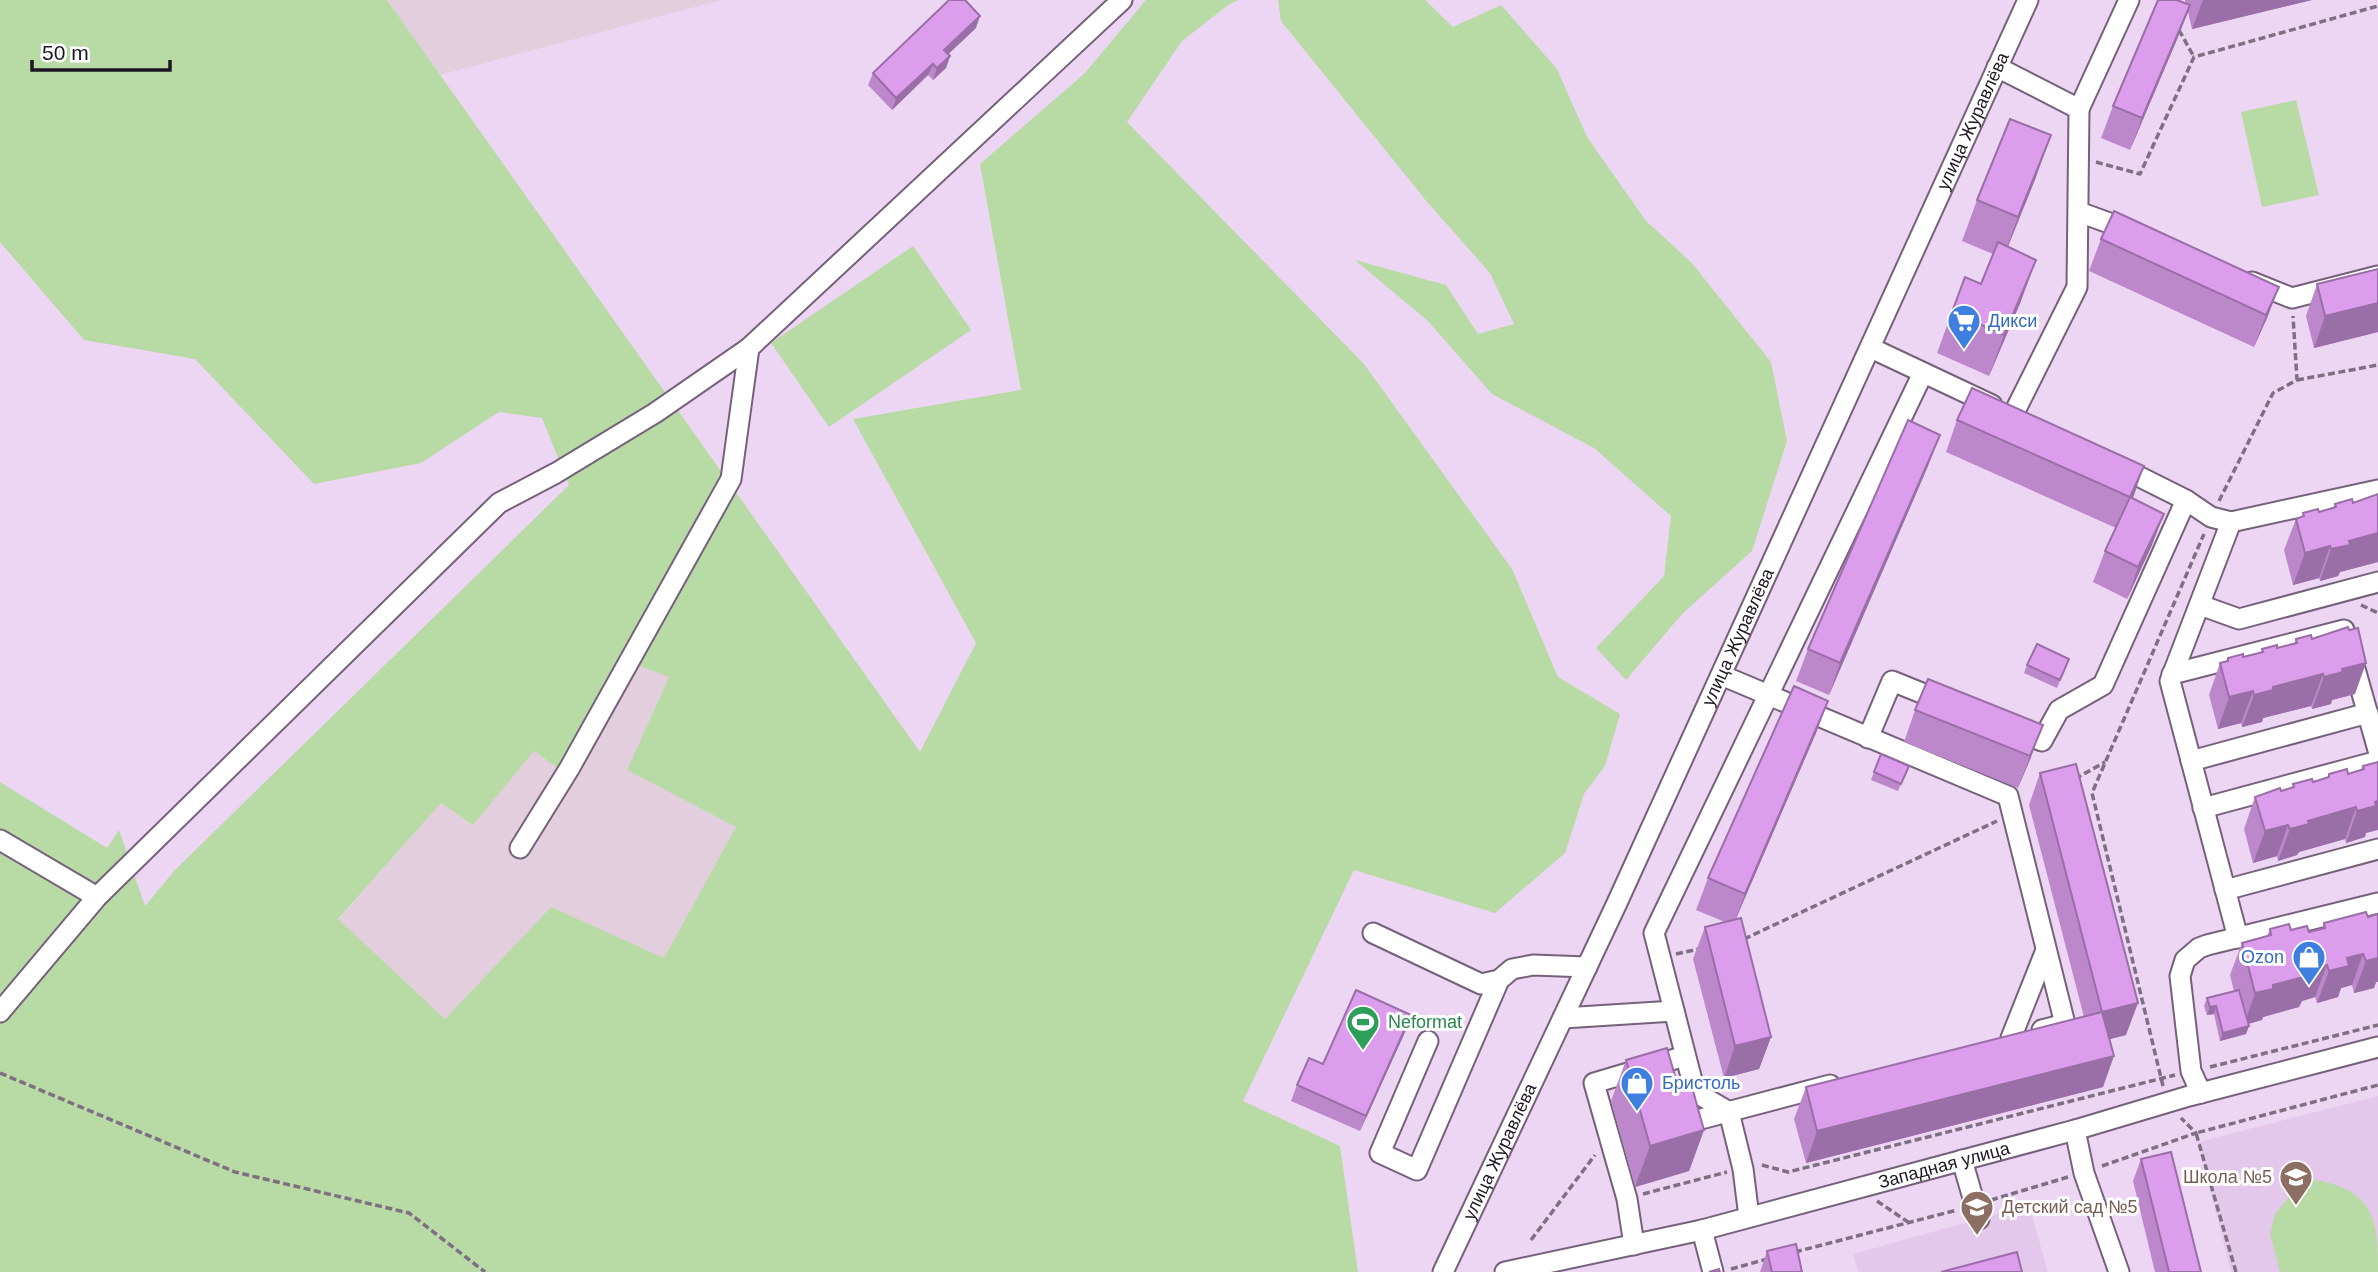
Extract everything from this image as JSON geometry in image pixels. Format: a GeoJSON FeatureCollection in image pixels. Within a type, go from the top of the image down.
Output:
{"type":"FeatureCollection","features":[{"type":"Feature","properties":{"kind":"street"},"geometry":{"type":"LineString","coordinates":[[0,1012],[97,897],[499,503],[556,473],[655,413],[749,348],[1122,0]]}},
{"type":"Feature","properties":{"kind":"street","name":"улица Журавлёва"},"geometry":{"type":"LineString","coordinates":[[1443,1272],[1587,967],[2028,0]]}},
{"type":"Feature","properties":{"kind":"street"},"geometry":{"type":"LineString","coordinates":[[1871,348],[2019,418],[2077,287],[2079,109],[2129,0]]}},
{"type":"Feature","properties":{"kind":"street"},"geometry":{"type":"LineString","coordinates":[[1997,67],[2079,109]]}},
{"type":"Feature","properties":{"kind":"street"},"geometry":{"type":"LineString","coordinates":[[2079,212],[2152,240]]}},
{"type":"Feature","properties":{"kind":"street"},"geometry":{"type":"LineString","coordinates":[[2229,272],[2292,298],[2378,276]]}},
{"type":"Feature","properties":{"kind":"street"},"geometry":{"type":"LineString","coordinates":[[520,848],[569,769],[731,479],[749,348]]}},
{"type":"Feature","properties":{"kind":"street"},"geometry":{"type":"LineString","coordinates":[[1749,1217],[1743,1169],[1729,1112],[1695,1092],[1654,933],[1923,373]]}},
{"type":"Feature","properties":{"kind":"street"},"geometry":{"type":"LineString","coordinates":[[2100,457],[2186,500],[2211,517],[2231,522],[2378,490]]}},
{"type":"Feature","properties":{"kind":"street"},"geometry":{"type":"LineString","coordinates":[[1992,722],[2042,741],[2059,710],[2103,685],[2186,500]]}},
{"type":"Feature","properties":{"kind":"street"},"geometry":{"type":"LineString","coordinates":[[2231,522],[2170,685],[2238,938]]}},
{"type":"Feature","properties":{"kind":"street"},"geometry":{"type":"LineString","coordinates":[[2200,604],[2239,619],[2378,582]]}},
{"type":"Feature","properties":{"kind":"street"},"geometry":{"type":"LineString","coordinates":[[2172,674],[2344,630],[2378,750]]}},
{"type":"Feature","properties":{"kind":"street"},"geometry":{"type":"LineString","coordinates":[[1721,675],[2008,796],[2065,1024],[2004,1040],[2046,950]]}},
{"type":"Feature","properties":{"kind":"street"},"geometry":{"type":"LineString","coordinates":[[1868,738],[1892,681],[1967,712]]}},
{"type":"Feature","properties":{"kind":"street"},"geometry":{"type":"LineString","coordinates":[[2191,761],[2368,713]]}},
{"type":"Feature","properties":{"kind":"street"},"geometry":{"type":"LineString","coordinates":[[2203,808],[2378,761]]}},
{"type":"Feature","properties":{"kind":"street"},"geometry":{"type":"LineString","coordinates":[[0,840],[97,897]]}},
{"type":"Feature","properties":{"kind":"street"},"geometry":{"type":"LineString","coordinates":[[2225,890],[2378,849]]}},
{"type":"Feature","properties":{"kind":"street"},"geometry":{"type":"LineString","coordinates":[[2201,1093],[2191,1072],[2180,985],[2181,968],[2185,960],[2199,948],[2378,903]]}},
{"type":"Feature","properties":{"kind":"street"},"geometry":{"type":"LineString","coordinates":[[1373,933],[1481,984],[1499,980]]}},
{"type":"Feature","properties":{"kind":"street"},"geometry":{"type":"LineString","coordinates":[[1428,1041],[1380,1153],[1417,1170],[1499,980],[1512,969],[1534,965],[1587,967]]}},
{"type":"Feature","properties":{"kind":"street"},"geometry":{"type":"LineString","coordinates":[[1563,1018],[1674,1012]]}},
{"type":"Feature","properties":{"kind":"street","name":"Западная улица"},"geometry":{"type":"LineString","coordinates":[[1505,1272],[1702,1230],[2378,1047]]}},
{"type":"Feature","properties":{"kind":"street"},"geometry":{"type":"LineString","coordinates":[[1634,1245],[1627,1199],[1594,1083],[1685,1056]]}},
{"type":"Feature","properties":{"kind":"street"},"geometry":{"type":"LineString","coordinates":[[1701,1119],[1850,1080]]}},
{"type":"Feature","properties":{"kind":"street"},"geometry":{"type":"LineString","coordinates":[[2075,1130],[2084,1172],[2119,1272]]}},
{"type":"Feature","properties":{"kind":"street"},"geometry":{"type":"LineString","coordinates":[[1962,1160],[1979,1219]]}},
{"type":"Feature","properties":{"kind":"street"},"geometry":{"type":"LineString","coordinates":[[1702,1230],[1713,1272]]}},
{"type":"Feature","properties":{"kind":"path"},"geometry":{"type":"LineString","coordinates":[[2193,57],[2378,6]]}},
{"type":"Feature","properties":{"kind":"path"},"geometry":{"type":"LineString","coordinates":[[2176,24],[2193,57]]}},
{"type":"Feature","properties":{"kind":"path"},"geometry":{"type":"LineString","coordinates":[[2080,158],[2140,174],[2193,57]]}},
{"type":"Feature","properties":{"kind":"path"},"geometry":{"type":"LineString","coordinates":[[2292,298],[2297,380]]}},
{"type":"Feature","properties":{"kind":"path"},"geometry":{"type":"LineString","coordinates":[[2236,1272],[2196,1133],[2166,1103],[2092,793],[2211,517],[2273,393],[2297,380],[2378,365]]}},
{"type":"Feature","properties":{"kind":"path"},"geometry":{"type":"LineString","coordinates":[[2070,782],[2105,762]]}},
{"type":"Feature","properties":{"kind":"path"},"geometry":{"type":"LineString","coordinates":[[1743,939],[2012,814]]}},
{"type":"Feature","properties":{"kind":"path"},"geometry":{"type":"LineString","coordinates":[[1660,958],[1708,947]]}},
{"type":"Feature","properties":{"kind":"path"},"geometry":{"type":"LineString","coordinates":[[1627,1199],[1760,1165],[1788,1172],[2378,1025]]}},
{"type":"Feature","properties":{"kind":"path"},"geometry":{"type":"LineString","coordinates":[[0,1073],[235,1172],[409,1213],[485,1272]]}},
{"type":"Feature","properties":{"kind":"path"},"geometry":{"type":"LineString","coordinates":[[2196,1133],[2378,1085]]}},
{"type":"Feature","properties":{"kind":"path"},"geometry":{"type":"LineString","coordinates":[[1531,1240],[1609,1136]]}},
{"type":"Feature","properties":{"kind":"path"},"geometry":{"type":"LineString","coordinates":[[1858,1188],[1909,1223]]}},
{"type":"Feature","properties":{"kind":"shaded area"},"geometry":{"type":"Polygon","coordinates":[[[387,0],[721,0],[440,75],[387,0]]]}},
{"type":"Feature","properties":{"kind":"shaded area"},"geometry":{"type":"Polygon","coordinates":[[[618,658],[669,677],[627,770],[736,827],[664,958],[551,907],[445,1019],[338,920],[441,803],[473,825],[534,751],[558,767],[618,658]]]}},
{"type":"Feature","properties":{"kind":"shaded area","name":"Школа №5"},"geometry":{"type":"Polygon","coordinates":[[[2378,1096],[2378,1272],[2231,1272],[2198,1142],[2378,1096]]]}},
{"type":"Feature","properties":{"kind":"shaded area","name":"Детский сад №5"},"geometry":{"type":"Polygon","coordinates":[[[2029,1205],[2048,1272],[1858,1272],[1853,1254],[2029,1205]]]}},
{"type":"Feature","properties":{"kind":"green space"},"geometry":{"type":"Polygon","coordinates":[[[0,0],[387,0],[920,752],[976,643],[853,419],[1021,390],[980,164],[1084,74],[1146,0],[1238,0],[1182,41],[1127,122],[1364,364],[1512,569],[1558,677],[1620,714],[1605,766],[1584,794],[1565,853],[1495,913],[1354,870],[1243,1101],[1340,1146],[1358,1272],[0,1272],[0,782],[107,848],[119,830],[145,906],[175,870],[569,485],[542,418],[499,412],[421,463],[314,484],[195,359],[84,340],[0,242],[0,0]],[[618,658],[558,768],[534,751],[473,825],[441,803],[338,919],[445,1019],[551,907],[664,958],[736,827],[627,770],[669,677],[618,658]]]}},
{"type":"Feature","properties":{"kind":"green space"},"geometry":{"type":"Polygon","coordinates":[[[1278,0],[1425,0],[1453,27],[1501,5],[1557,69],[1587,137],[1646,221],[1691,262],[1771,362],[1787,441],[1752,551],[1682,614],[1626,680],[1596,648],[1664,576],[1671,516],[1594,448],[1492,394],[1428,321],[1355,260],[1446,285],[1478,334],[1514,324],[1490,273],[1428,203],[1281,21],[1278,0]]]}},
{"type":"Feature","properties":{"kind":"green space"},"geometry":{"type":"Polygon","coordinates":[[[2296,100],[2319,195],[2262,207],[2241,112],[2296,100]]]}},
{"type":"Feature","properties":{"kind":"green space"},"geometry":{"type":"Polygon","coordinates":[[[913,246],[971,330],[829,427],[771,343],[913,246]]]}},
{"type":"Feature","properties":{"kind":"green space"},"geometry":{"type":"Polygon","coordinates":[[[2316,1180],[2350,1192],[2369,1210],[2374,1222],[2378,1272],[2280,1272],[2270,1234],[2275,1214],[2299,1185],[2316,1180]]]}},
{"type":"Feature","properties":{"kind":"building"},"geometry":{"type":"Polygon","coordinates":[[[949,0],[965,0],[980,16],[944,50],[950,56],[937,68],[933,64],[896,98],[873,73],[949,0]]]}},
{"type":"Feature","properties":{"kind":"building"},"geometry":{"type":"Polygon","coordinates":[[[2158,0],[2177,0],[2190,5],[2142,118],[2113,106],[2158,0]]]}},
{"type":"Feature","properties":{"kind":"building"},"geometry":{"type":"Polygon","coordinates":[[[2010,119],[2051,135],[2018,217],[1977,200],[2010,119]]]}},
{"type":"Feature","properties":{"kind":"building"},"geometry":{"type":"Polygon","coordinates":[[[2114,211],[2279,287],[2266,315],[2101,239],[2114,211]]]}},
{"type":"Feature","properties":{"kind":"building"},"geometry":{"type":"Polygon","coordinates":[[[1998,242],[2036,260],[2004,335],[1952,312],[1965,277],[1981,284],[1998,242]]]}},
{"type":"Feature","properties":{"kind":"building"},"geometry":{"type":"Polygon","coordinates":[[[2378,269],[2378,303],[2325,316],[2317,284],[2378,269]]]}},
{"type":"Feature","properties":{"kind":"building"},"geometry":{"type":"Polygon","coordinates":[[[1972,388],[2144,466],[2130,497],[1957,420],[1972,388]]]}},
{"type":"Feature","properties":{"kind":"building"},"geometry":{"type":"Polygon","coordinates":[[[1908,420],[1940,435],[1840,663],[1808,649],[1908,420]]]}},
{"type":"Feature","properties":{"kind":"building"},"geometry":{"type":"Polygon","coordinates":[[[2378,494],[2378,533],[2349,541],[2350,545],[2331,549],[2330,546],[2305,553],[2296,519],[2304,516],[2303,513],[2318,509],[2319,512],[2336,507],[2335,504],[2352,499],[2353,503],[2378,494]]]}},
{"type":"Feature","properties":{"kind":"building"},"geometry":{"type":"Polygon","coordinates":[[[2130,497],[2164,514],[2138,567],[2105,551],[2130,497]]]}},
{"type":"Feature","properties":{"kind":"building"},"geometry":{"type":"Polygon","coordinates":[[[2348,627],[2349,630],[2358,628],[2366,663],[2324,677],[2323,674],[2273,687],[2273,690],[2254,695],[2253,691],[2229,697],[2220,663],[2228,661],[2228,658],[2263,652],[2262,649],[2297,643],[2296,639],[2311,635],[2312,639],[2348,627]]]}},
{"type":"Feature","properties":{"kind":"building"},"geometry":{"type":"Polygon","coordinates":[[[2037,644],[2069,659],[2060,680],[2027,665],[2037,644]]]}},
{"type":"Feature","properties":{"kind":"building"},"geometry":{"type":"Polygon","coordinates":[[[1928,679],[2043,725],[2030,756],[1915,710],[1928,679]]]}},
{"type":"Feature","properties":{"kind":"building"},"geometry":{"type":"Polygon","coordinates":[[[1794,686],[1828,701],[1745,894],[1708,878],[1794,686]]]}},
{"type":"Feature","properties":{"kind":"building"},"geometry":{"type":"Polygon","coordinates":[[[1881,754],[1909,766],[1901,784],[1874,772],[1881,754]]]}},
{"type":"Feature","properties":{"kind":"building"},"geometry":{"type":"Polygon","coordinates":[[[2378,762],[2376,806],[2357,811],[2356,807],[2290,829],[2288,825],[2265,831],[2255,797],[2280,788],[2281,791],[2294,787],[2293,784],[2312,779],[2313,782],[2347,769],[2348,774],[2378,762]]]}},
{"type":"Feature","properties":{"kind":"building"},"geometry":{"type":"Polygon","coordinates":[[[2076,764],[2138,1003],[2102,1012],[2040,773],[2076,764]]]}},
{"type":"Feature","properties":{"kind":"building"},"geometry":{"type":"Polygon","coordinates":[[[2366,912],[2368,917],[2378,914],[2378,958],[2366,961],[2363,954],[2347,958],[2349,966],[2329,971],[2327,965],[2309,970],[2311,975],[2273,985],[2273,989],[2255,993],[2242,943],[2271,935],[2270,929],[2289,924],[2291,930],[2307,926],[2309,932],[2325,928],[2324,923],[2366,912]]]}},
{"type":"Feature","properties":{"kind":"building"},"geometry":{"type":"Polygon","coordinates":[[[1741,918],[1771,1037],[1735,1046],[1705,927],[1741,918]]]}},
{"type":"Feature","properties":{"kind":"building","name":"Neformat"},"geometry":{"type":"Polygon","coordinates":[[[1356,990],[1411,1015],[1366,1116],[1297,1085],[1309,1058],[1323,1064],[1356,990]]]}},
{"type":"Feature","properties":{"kind":"building"},"geometry":{"type":"Polygon","coordinates":[[[2239,990],[2249,1026],[2223,1033],[2216,1006],[2210,1007],[2207,998],[2239,990]]]}},
{"type":"Feature","properties":{"kind":"building"},"geometry":{"type":"Polygon","coordinates":[[[2102,1012],[2114,1056],[1817,1131],[1806,1087],[2102,1012]]]}},
{"type":"Feature","properties":{"kind":"building"},"geometry":{"type":"Polygon","coordinates":[[[1667,1048],[1677,1083],[1690,1080],[1704,1130],[1650,1146],[1626,1060],[1667,1048]]]}},
{"type":"Feature","properties":{"kind":"building"},"geometry":{"type":"Polygon","coordinates":[[[2171,1152],[2201,1272],[2169,1272],[2141,1159],[2171,1152]]]}},
{"type":"Feature","properties":{"kind":"building"},"geometry":{"type":"Polygon","coordinates":[[[1796,1244],[1802,1272],[1772,1272],[1767,1251],[1796,1244]]]}},
{"type":"Feature","properties":{"kind":"building"},"geometry":{"type":"Polygon","coordinates":[[[2017,1252],[2022,1272],[1941,1272],[2017,1252]]]}},
{"type":"Feature","properties":{"kind":"place","name":"Дикси"},"geometry":{"type":"Point","coordinates":[1964,351]}},
{"type":"Feature","properties":{"kind":"place","name":"Ozon"},"geometry":{"type":"Point","coordinates":[2309,987]}},
{"type":"Feature","properties":{"kind":"place","name":"Neformat"},"geometry":{"type":"Point","coordinates":[1363,1052]}},
{"type":"Feature","properties":{"kind":"place","name":"Бристоль"},"geometry":{"type":"Point","coordinates":[1637,1113]}},
{"type":"Feature","properties":{"kind":"place","name":"Школа №5"},"geometry":{"type":"Point","coordinates":[2296,1207]}},
{"type":"Feature","properties":{"kind":"place","name":"Детский сад №5"},"geometry":{"type":"Point","coordinates":[1977,1237]}}]}
